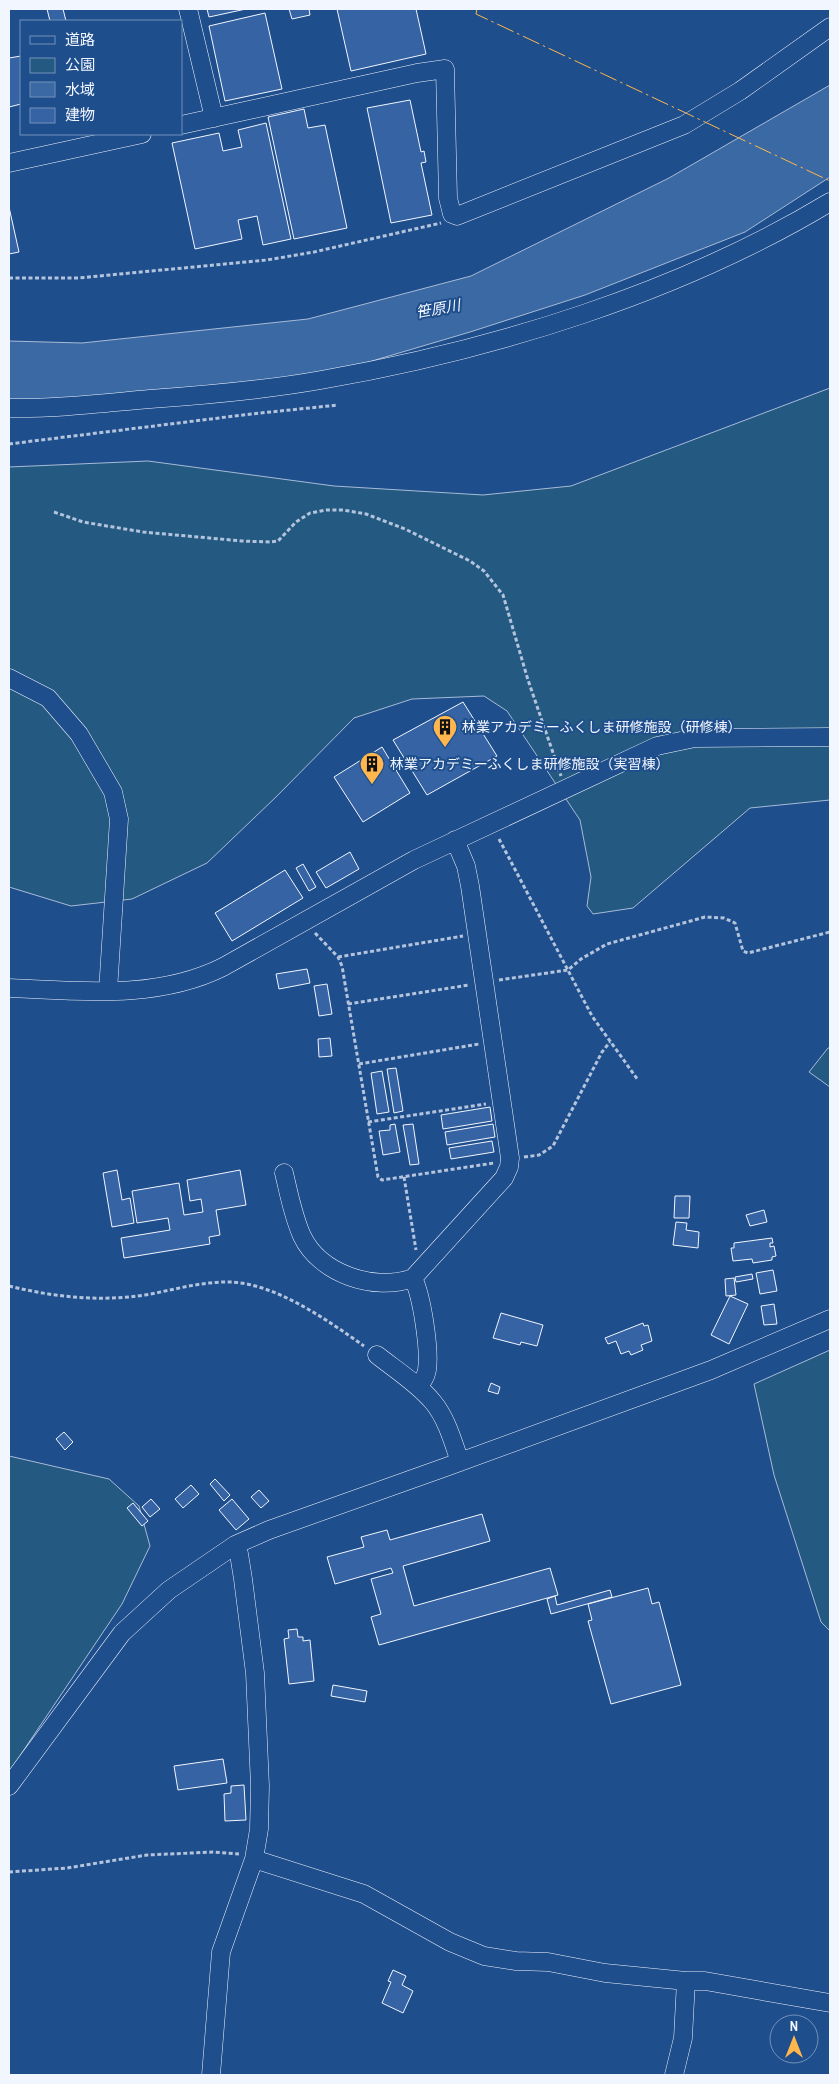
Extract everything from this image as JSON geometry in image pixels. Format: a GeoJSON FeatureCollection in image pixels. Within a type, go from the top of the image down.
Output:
{"type":"FeatureCollection","features":[{"type":"Feature","properties":{"kind":"street"},"geometry":{"type":"LineString","coordinates":[[188,9],[214,118]]}},
{"type":"Feature","properties":{"kind":"street"},"geometry":{"type":"LineString","coordinates":[[182,125],[417,73],[445,69],[448,198],[452,214],[458,216],[684,125],[740,91],[830,27]]}},
{"type":"Feature","properties":{"kind":"street"},"geometry":{"type":"LineString","coordinates":[[9,163],[137,135]]}},
{"type":"Feature","properties":{"kind":"street"},"geometry":{"type":"LineString","coordinates":[[9,408],[199,395],[320,381],[505,339],[623,300],[725,258],[802,219],[830,202]]}},
{"type":"Feature","properties":{"kind":"street"},"geometry":{"type":"LineString","coordinates":[[9,678],[48,698],[79,734],[113,792],[119,819],[108,990]]}},
{"type":"Feature","properties":{"kind":"street"},"geometry":{"type":"LineString","coordinates":[[9,988],[135,990],[200,978],[414,860],[657,746],[695,738],[830,737]]}},
{"type":"Feature","properties":{"kind":"street"},"geometry":{"type":"LineString","coordinates":[[284,1172],[302,1236],[311,1249],[328,1265],[348,1276],[380,1284],[397,1283],[416,1274],[504,1178],[510,1160],[503,1101],[466,866],[454,840]]}},
{"type":"Feature","properties":{"kind":"street"},"geometry":{"type":"LineString","coordinates":[[416,1274],[428,1354],[426,1375],[418,1387]]}},
{"type":"Feature","properties":{"kind":"street"},"geometry":{"type":"LineString","coordinates":[[9,1786],[122,1633],[169,1590],[235,1545],[269,1530],[711,1370],[830,1319]]}},
{"type":"Feature","properties":{"kind":"street"},"geometry":{"type":"LineString","coordinates":[[377,1355],[418,1387],[438,1410],[460,1462]]}},
{"type":"Feature","properties":{"kind":"street"},"geometry":{"type":"LineString","coordinates":[[210,2075],[221,1952],[254,1859],[260,1786],[255,1673],[244,1579],[239,1554],[235,1545]]}},
{"type":"Feature","properties":{"kind":"street"},"geometry":{"type":"LineString","coordinates":[[254,1859],[364,1894],[450,1942],[484,1956],[516,1961],[548,1962],[606,1972],[686,1982],[704,1981],[830,2003]]}},
{"type":"Feature","properties":{"kind":"street"},"geometry":{"type":"LineString","coordinates":[[674,2075],[683,2038],[686,1982]]}},
{"type":"Feature","properties":{"kind":"path"},"geometry":{"type":"LineString","coordinates":[[9,278],[78,278],[267,260],[358,242],[442,222],[458,216]]}},
{"type":"Feature","properties":{"kind":"path"},"geometry":{"type":"LineString","coordinates":[[9,444],[338,405]]}},
{"type":"Feature","properties":{"kind":"path"},"geometry":{"type":"LineString","coordinates":[[54,512],[83,522],[143,532],[270,542],[278,541],[296,522],[310,513],[326,510],[343,510],[366,514],[405,529],[470,561],[484,571],[503,595],[528,680],[565,788]]}},
{"type":"Feature","properties":{"kind":"path"},"geometry":{"type":"LineString","coordinates":[[499,840],[592,1016],[638,1080]]}},
{"type":"Feature","properties":{"kind":"path"},"geometry":{"type":"LineString","coordinates":[[348,1004],[568,970],[581,959],[607,944],[705,917],[724,918],[735,923],[744,951],[748,953],[830,932]]}},
{"type":"Feature","properties":{"kind":"path"},"geometry":{"type":"LineString","coordinates":[[303,922],[338,957],[342,966],[378,1177],[382,1180],[539,1155],[553,1146],[602,1052],[610,1042]]}},
{"type":"Feature","properties":{"kind":"path"},"geometry":{"type":"LineString","coordinates":[[338,957],[478,934]]}},
{"type":"Feature","properties":{"kind":"path"},"geometry":{"type":"LineString","coordinates":[[359,1064],[494,1042]]}},
{"type":"Feature","properties":{"kind":"path"},"geometry":{"type":"LineString","coordinates":[[368,1122],[503,1101]]}},
{"type":"Feature","properties":{"kind":"path"},"geometry":{"type":"LineString","coordinates":[[404,1177],[416,1274]]}},
{"type":"Feature","properties":{"kind":"path"},"geometry":{"type":"LineString","coordinates":[[9,1286],[48,1295],[87,1299],[143,1295],[202,1284],[233,1282],[297,1302],[333,1324],[377,1355]]}},
{"type":"Feature","properties":{"kind":"path"},"geometry":{"type":"LineString","coordinates":[[9,1872],[67,1868],[147,1855],[175,1853],[240,1854],[254,1859]]}},
{"type":"Feature","properties":{"kind":"green space"},"geometry":{"type":"Polygon","coordinates":[[[830,388],[830,800],[750,808],[633,908],[593,914],[587,906],[591,877],[580,820],[507,711],[484,696],[412,699],[354,718],[207,863],[132,899],[71,906],[9,887],[9,467],[148,461],[334,486],[483,495],[571,486],[830,388]]]}},
{"type":"Feature","properties":{"kind":"green space"},"geometry":{"type":"Polygon","coordinates":[[[828,1048],[830,1048],[830,1087],[809,1072],[828,1048]]]}},
{"type":"Feature","properties":{"kind":"green space"},"geometry":{"type":"Polygon","coordinates":[[[830,1350],[830,1631],[821,1622],[774,1475],[754,1384],[830,1350]]]}},
{"type":"Feature","properties":{"kind":"green space"},"geometry":{"type":"Polygon","coordinates":[[[9,1456],[109,1479],[139,1506],[150,1546],[122,1604],[9,1772],[9,1456]]]}},
{"type":"Feature","properties":{"kind":"water","name":"笹原川"},"geometry":{"type":"Polygon","coordinates":[[[830,85],[830,177],[745,232],[585,295],[470,332],[328,374],[9,405],[9,341],[82,343],[308,319],[471,276],[669,178],[830,85]]]}},
{"type":"Feature","properties":{"kind":"building"},"geometry":{"type":"Polygon","coordinates":[[[47,9],[63,9],[66,20],[50,20],[47,9]]]}},
{"type":"Feature","properties":{"kind":"building"},"geometry":{"type":"Polygon","coordinates":[[[207,9],[246,9],[209,17],[207,9]]]}},
{"type":"Feature","properties":{"kind":"building"},"geometry":{"type":"Polygon","coordinates":[[[289,9],[309,9],[310,15],[292,19],[289,9]]]}},
{"type":"Feature","properties":{"kind":"building"},"geometry":{"type":"Polygon","coordinates":[[[337,9],[416,9],[426,54],[351,71],[337,9]]]}},
{"type":"Feature","properties":{"kind":"building"},"geometry":{"type":"Polygon","coordinates":[[[265,13],[282,89],[225,101],[209,26],[265,13]]]}},
{"type":"Feature","properties":{"kind":"building"},"geometry":{"type":"Polygon","coordinates":[[[20,56],[20,104],[9,107],[9,58],[20,56]]]}},
{"type":"Feature","properties":{"kind":"building"},"geometry":{"type":"Polygon","coordinates":[[[410,100],[421,152],[424,151],[426,162],[421,163],[432,215],[391,223],[367,108],[410,100]]]}},
{"type":"Feature","properties":{"kind":"building"},"geometry":{"type":"Polygon","coordinates":[[[304,109],[308,128],[325,125],[347,228],[294,239],[268,117],[304,109]]]}},
{"type":"Feature","properties":{"kind":"building"},"geometry":{"type":"Polygon","coordinates":[[[266,123],[291,239],[263,245],[257,216],[238,220],[242,239],[195,249],[172,143],[219,133],[223,151],[242,147],[238,130],[266,123]]]}},
{"type":"Feature","properties":{"kind":"building"},"geometry":{"type":"Polygon","coordinates":[[[9,207],[19,252],[9,254],[9,207]]]}},
{"type":"Feature","properties":{"kind":"building","name":"林業アカデミーふくしま研修施設（研修棟）"},"geometry":{"type":"Polygon","coordinates":[[[463,702],[497,756],[427,795],[393,740],[463,702]]]}},
{"type":"Feature","properties":{"kind":"building","name":"林業アカデミーふくしま研修施設（実習棟）"},"geometry":{"type":"Polygon","coordinates":[[[382,747],[410,793],[363,822],[334,777],[382,747]]]}},
{"type":"Feature","properties":{"kind":"building"},"geometry":{"type":"Polygon","coordinates":[[[350,852],[359,869],[326,888],[316,872],[350,852]]]}},
{"type":"Feature","properties":{"kind":"building"},"geometry":{"type":"Polygon","coordinates":[[[303,864],[316,887],[309,891],[296,868],[303,864]]]}},
{"type":"Feature","properties":{"kind":"building"},"geometry":{"type":"Polygon","coordinates":[[[285,870],[303,898],[232,941],[215,913],[285,870]]]}},
{"type":"Feature","properties":{"kind":"building"},"geometry":{"type":"Polygon","coordinates":[[[307,969],[310,983],[279,989],[276,974],[307,969]]]}},
{"type":"Feature","properties":{"kind":"building"},"geometry":{"type":"Polygon","coordinates":[[[327,984],[332,1014],[319,1016],[314,986],[327,984]]]}},
{"type":"Feature","properties":{"kind":"building"},"geometry":{"type":"Polygon","coordinates":[[[330,1038],[332,1056],[319,1057],[318,1039],[330,1038]]]}},
{"type":"Feature","properties":{"kind":"building"},"geometry":{"type":"Polygon","coordinates":[[[396,1068],[403,1111],[394,1113],[387,1069],[396,1068]]]}},
{"type":"Feature","properties":{"kind":"building"},"geometry":{"type":"Polygon","coordinates":[[[382,1071],[389,1112],[377,1114],[371,1073],[382,1071]]]}},
{"type":"Feature","properties":{"kind":"building"},"geometry":{"type":"Polygon","coordinates":[[[490,1107],[492,1121],[443,1129],[441,1115],[490,1107]]]}},
{"type":"Feature","properties":{"kind":"building"},"geometry":{"type":"Polygon","coordinates":[[[395,1124],[400,1152],[383,1155],[379,1131],[390,1130],[390,1125],[395,1124]]]}},
{"type":"Feature","properties":{"kind":"building"},"geometry":{"type":"Polygon","coordinates":[[[413,1124],[419,1164],[410,1165],[403,1125],[413,1124]]]}},
{"type":"Feature","properties":{"kind":"building"},"geometry":{"type":"Polygon","coordinates":[[[493,1124],[495,1137],[447,1145],[445,1132],[493,1124]]]}},
{"type":"Feature","properties":{"kind":"building"},"geometry":{"type":"Polygon","coordinates":[[[492,1141],[494,1152],[451,1159],[449,1148],[492,1141]]]}},
{"type":"Feature","properties":{"kind":"building"},"geometry":{"type":"Polygon","coordinates":[[[117,1170],[122,1200],[130,1198],[134,1223],[112,1227],[103,1173],[117,1170]]]}},
{"type":"Feature","properties":{"kind":"building"},"geometry":{"type":"Polygon","coordinates":[[[240,1170],[246,1205],[216,1210],[220,1235],[209,1237],[210,1244],[124,1258],[121,1238],[170,1230],[168,1218],[137,1223],[132,1191],[179,1183],[184,1215],[203,1212],[201,1199],[190,1201],[187,1180],[240,1170]]]}},
{"type":"Feature","properties":{"kind":"building"},"geometry":{"type":"Polygon","coordinates":[[[675,1196],[690,1196],[689,1218],[674,1218],[675,1196]]]}},
{"type":"Feature","properties":{"kind":"building"},"geometry":{"type":"Polygon","coordinates":[[[764,1210],[767,1222],[750,1226],[746,1215],[764,1210]]]}},
{"type":"Feature","properties":{"kind":"building"},"geometry":{"type":"Polygon","coordinates":[[[676,1222],[687,1223],[686,1230],[699,1232],[698,1248],[673,1245],[676,1222]]]}},
{"type":"Feature","properties":{"kind":"building"},"geometry":{"type":"Polygon","coordinates":[[[772,1238],[773,1243],[770,1243],[770,1247],[774,1246],[776,1256],[772,1257],[772,1260],[753,1263],[752,1259],[733,1261],[731,1248],[734,1248],[734,1243],[772,1238]]]}},
{"type":"Feature","properties":{"kind":"building"},"geometry":{"type":"Polygon","coordinates":[[[773,1270],[777,1291],[760,1294],[756,1273],[773,1270]]]}},
{"type":"Feature","properties":{"kind":"building"},"geometry":{"type":"Polygon","coordinates":[[[752,1274],[753,1279],[736,1282],[735,1277],[752,1274]]]}},
{"type":"Feature","properties":{"kind":"building"},"geometry":{"type":"Polygon","coordinates":[[[734,1278],[736,1295],[726,1296],[725,1279],[734,1278]]]}},
{"type":"Feature","properties":{"kind":"building"},"geometry":{"type":"Polygon","coordinates":[[[730,1296],[748,1304],[729,1344],[711,1335],[730,1296]]]}},
{"type":"Feature","properties":{"kind":"building"},"geometry":{"type":"Polygon","coordinates":[[[774,1304],[777,1324],[764,1325],[761,1306],[774,1304]]]}},
{"type":"Feature","properties":{"kind":"building"},"geometry":{"type":"Polygon","coordinates":[[[501,1313],[543,1325],[537,1346],[521,1342],[520,1345],[493,1338],[501,1313]]]}},
{"type":"Feature","properties":{"kind":"building"},"geometry":{"type":"Polygon","coordinates":[[[643,1323],[644,1326],[648,1325],[652,1341],[641,1345],[643,1350],[631,1355],[629,1351],[621,1354],[616,1341],[608,1344],[605,1338],[643,1323]]]}},
{"type":"Feature","properties":{"kind":"building"},"geometry":{"type":"Polygon","coordinates":[[[491,1383],[500,1387],[498,1394],[488,1391],[491,1383]]]}},
{"type":"Feature","properties":{"kind":"building"},"geometry":{"type":"Polygon","coordinates":[[[64,1432],[73,1442],[65,1450],[56,1439],[64,1432]]]}},
{"type":"Feature","properties":{"kind":"building"},"geometry":{"type":"Polygon","coordinates":[[[215,1479],[230,1495],[224,1501],[210,1484],[215,1479]]]}},
{"type":"Feature","properties":{"kind":"building"},"geometry":{"type":"Polygon","coordinates":[[[191,1485],[199,1494],[183,1508],[175,1499],[191,1485]]]}},
{"type":"Feature","properties":{"kind":"building"},"geometry":{"type":"Polygon","coordinates":[[[259,1490],[269,1501],[261,1508],[251,1497],[259,1490]]]}},
{"type":"Feature","properties":{"kind":"building"},"geometry":{"type":"Polygon","coordinates":[[[151,1499],[160,1509],[150,1517],[142,1507],[151,1499]]]}},
{"type":"Feature","properties":{"kind":"building"},"geometry":{"type":"Polygon","coordinates":[[[232,1499],[249,1519],[236,1530],[219,1510],[232,1499]]]}},
{"type":"Feature","properties":{"kind":"building"},"geometry":{"type":"Polygon","coordinates":[[[133,1503],[148,1521],[142,1526],[127,1508],[133,1503]]]}},
{"type":"Feature","properties":{"kind":"building"},"geometry":{"type":"Polygon","coordinates":[[[482,1514],[490,1541],[403,1566],[414,1606],[550,1568],[558,1595],[379,1645],[371,1617],[381,1614],[371,1579],[393,1573],[391,1568],[335,1584],[327,1557],[364,1547],[361,1537],[387,1530],[390,1540],[482,1514]]]}},
{"type":"Feature","properties":{"kind":"building"},"geometry":{"type":"Polygon","coordinates":[[[648,1588],[652,1604],[659,1602],[681,1685],[611,1704],[588,1621],[592,1620],[588,1604],[648,1588]]]}},
{"type":"Feature","properties":{"kind":"building"},"geometry":{"type":"Polygon","coordinates":[[[610,1590],[612,1597],[551,1614],[547,1599],[555,1596],[557,1605],[610,1590]]]}},
{"type":"Feature","properties":{"kind":"building"},"geometry":{"type":"Polygon","coordinates":[[[297,1629],[298,1637],[303,1637],[303,1641],[310,1640],[314,1681],[289,1684],[284,1639],[289,1638],[288,1630],[297,1629]]]}},
{"type":"Feature","properties":{"kind":"building"},"geometry":{"type":"Polygon","coordinates":[[[333,1685],[367,1691],[365,1702],[331,1696],[333,1685]]]}},
{"type":"Feature","properties":{"kind":"building"},"geometry":{"type":"Polygon","coordinates":[[[223,1759],[227,1783],[178,1790],[174,1766],[223,1759]]]}},
{"type":"Feature","properties":{"kind":"building"},"geometry":{"type":"Polygon","coordinates":[[[244,1785],[246,1820],[225,1821],[224,1794],[231,1793],[231,1786],[244,1785]]]}},
{"type":"Feature","properties":{"kind":"building"},"geometry":{"type":"Polygon","coordinates":[[[393,1970],[406,1976],[402,1985],[413,1991],[403,2013],[382,2003],[391,1982],[388,1981],[393,1970]]]}},
{"type":"Feature","properties":{"kind":"power"},"geometry":{"type":"LineString","coordinates":[[477,9],[476,14],[830,181]]}},
{"type":"Feature","properties":{"kind":"place","name":"林業アカデミーふくしま研修施設（研修棟）"},"geometry":{"type":"Point","coordinates":[445,748]}},
{"type":"Feature","properties":{"kind":"place","name":"林業アカデミーふくしま研修施設（実習棟）"},"geometry":{"type":"Point","coordinates":[372,785]}}]}
